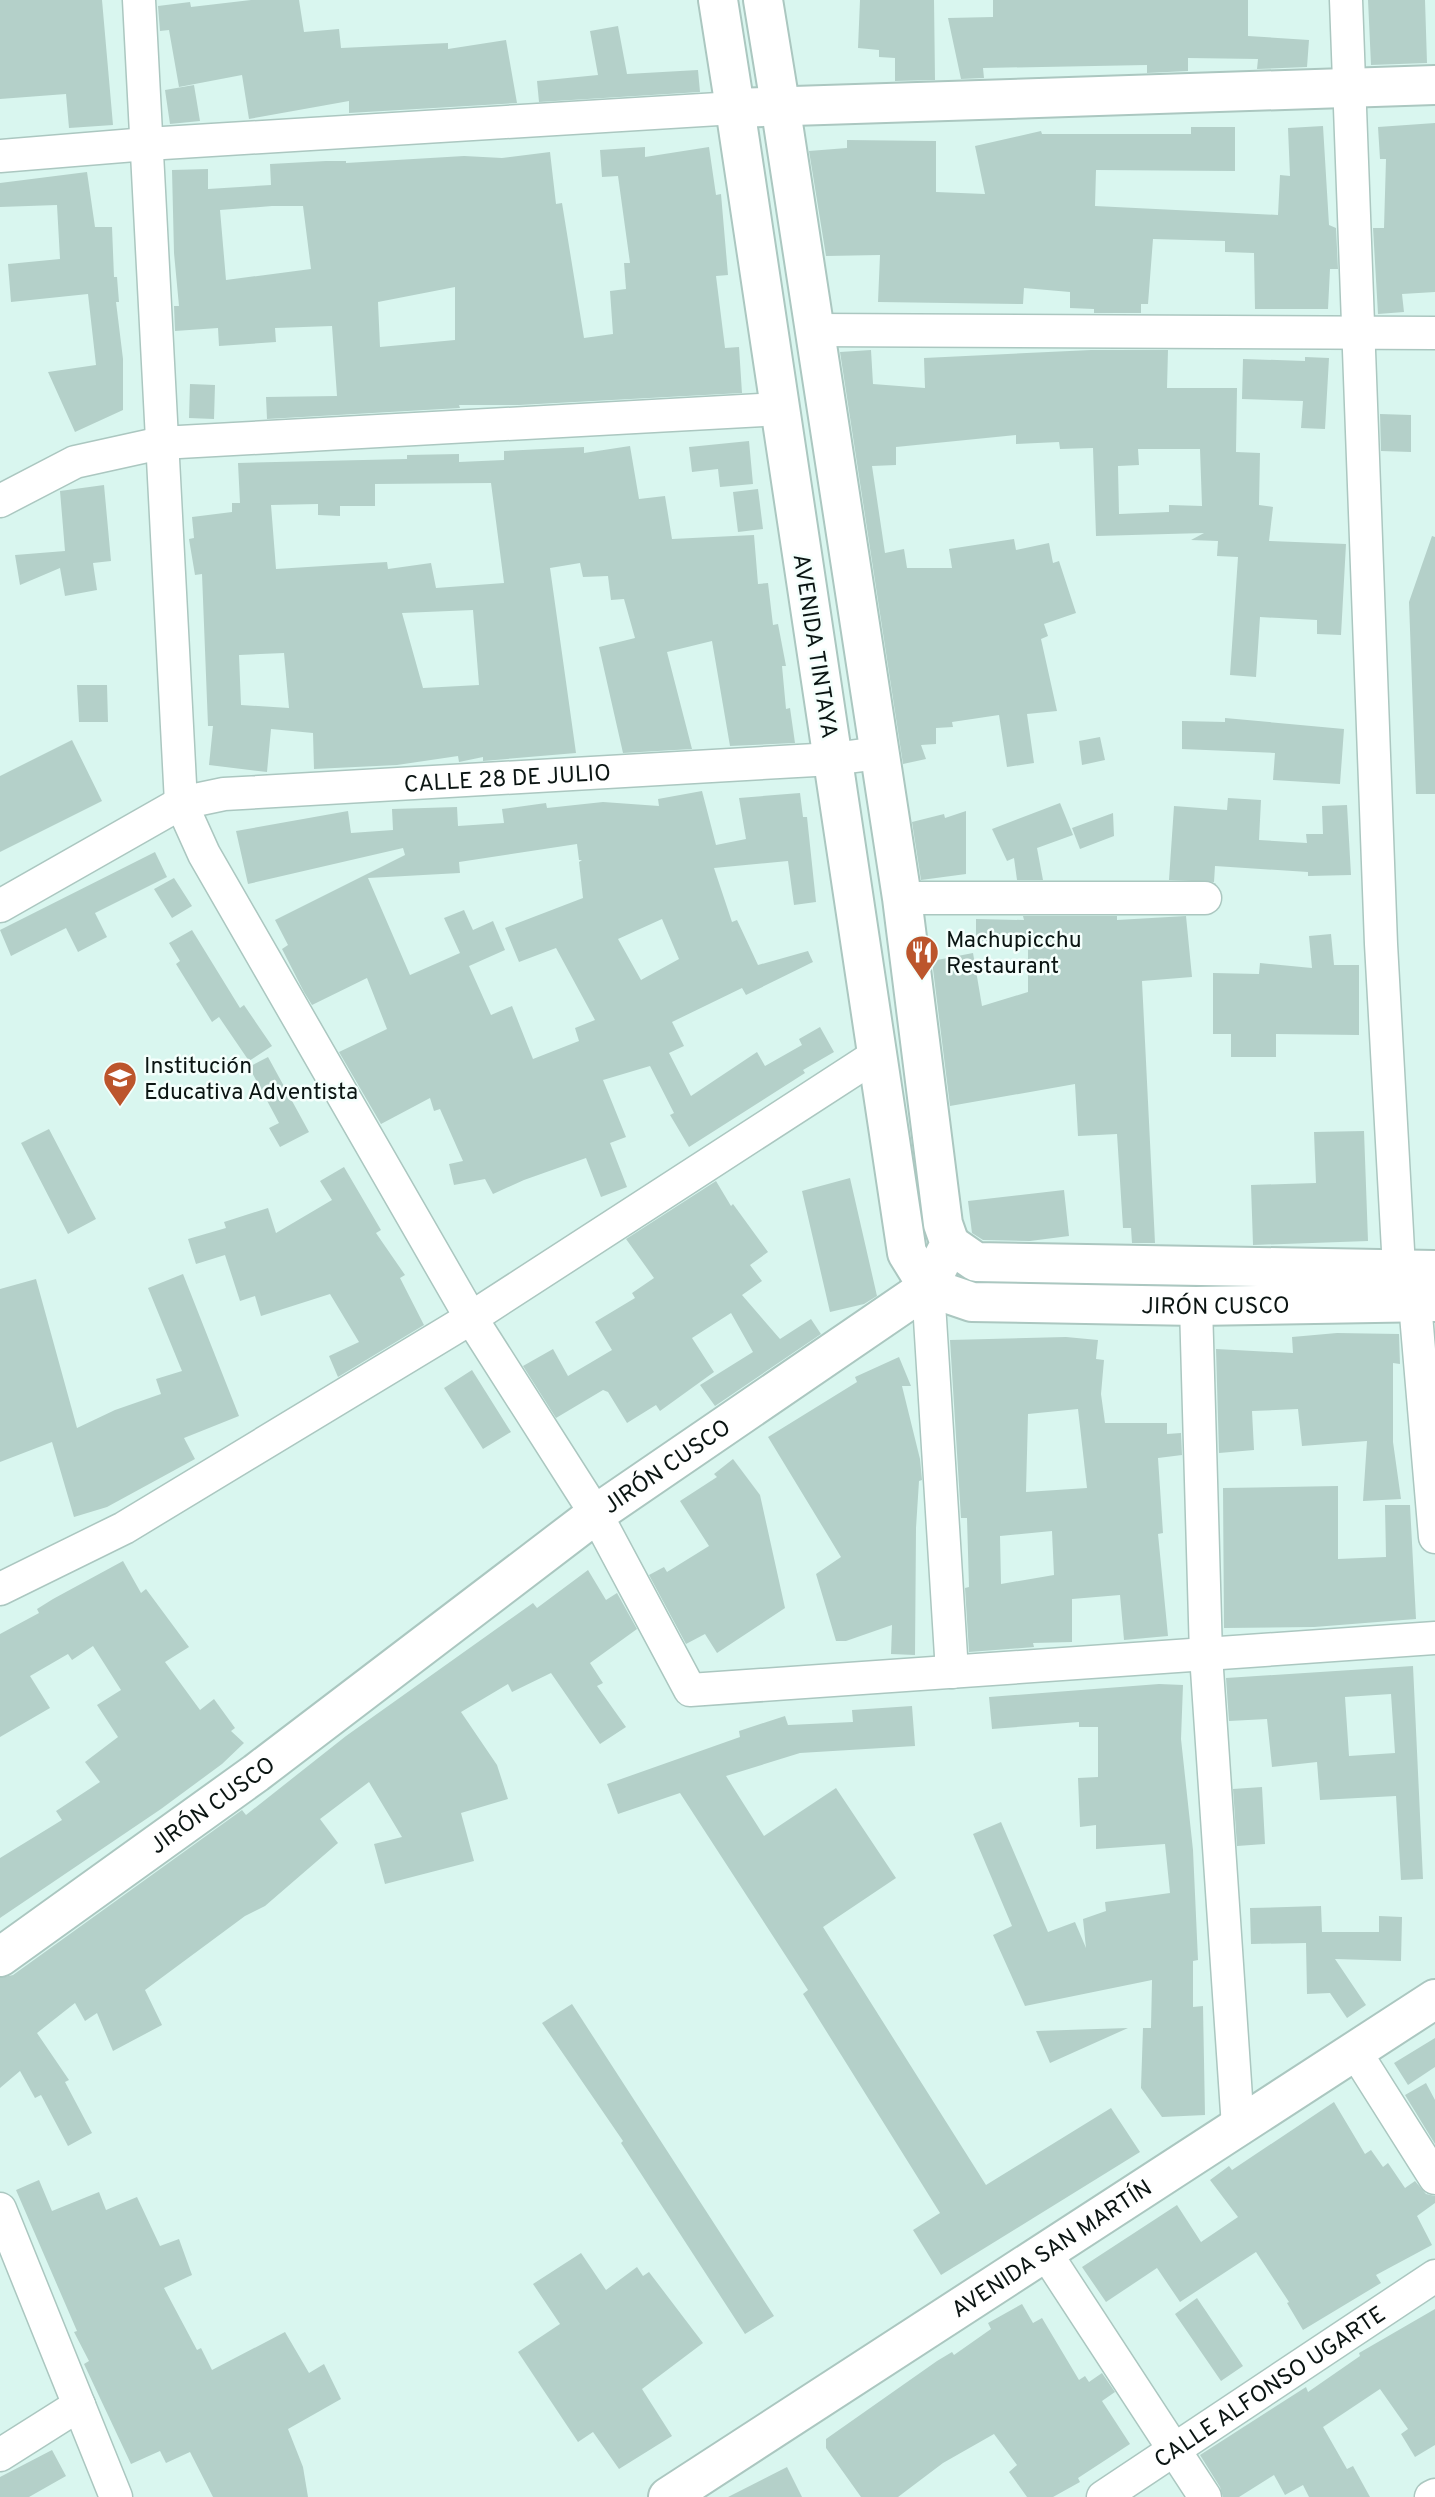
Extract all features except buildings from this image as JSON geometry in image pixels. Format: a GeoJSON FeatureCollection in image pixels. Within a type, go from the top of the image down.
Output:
{"type":"FeatureCollection","features":[{"type":"Feature","properties":{"kind":"main road","name":"AVENIDA TINTAYA"},"geometry":{"type":"LineString","coordinates":[[718,0],[833,759],[875,1056],[907,1253],[928,1287]]}},
{"type":"Feature","properties":{"kind":"main road","name":"AVENIDA TINTAYA"},"geometry":{"type":"LineString","coordinates":[[763,0],[902,898],[943,1224],[950,1244]]}},
{"type":"Feature","properties":{"kind":"main road"},"geometry":{"type":"LineString","coordinates":[[735,108],[780,104],[1435,85]]}},
{"type":"Feature","properties":{"kind":"main road"},"geometry":{"type":"LineString","coordinates":[[928,1287],[950,1244]]}},
{"type":"Feature","properties":{"kind":"main road","name":"JIRÓN CUSCO"},"geometry":{"type":"LineString","coordinates":[[950,1244],[976,1262],[1417,1269]]}},
{"type":"Feature","properties":{"kind":"main road","name":"JIRÓN CUSCO"},"geometry":{"type":"LineString","coordinates":[[0,1957],[256,1773],[596,1514],[928,1287],[972,1303],[1196,1306],[1425,1303]]}},
{"type":"Feature","properties":{"kind":"main road","name":"AVENIDA SAN MARTÍN"},"geometry":{"type":"LineString","coordinates":[[668,2497],[1356,2053],[1435,1999]]}},
{"type":"Feature","properties":{"kind":"street"},"geometry":{"type":"LineString","coordinates":[[139,0],[181,803],[204,854],[471,1318],[596,1514],[690,1690],[1435,1638]]}},
{"type":"Feature","properties":{"kind":"street"},"geometry":{"type":"LineString","coordinates":[[1346,0],[1381,944],[1417,1269]]}},
{"type":"Feature","properties":{"kind":"street"},"geometry":{"type":"LineString","coordinates":[[0,156],[147,144],[735,108]]}},
{"type":"Feature","properties":{"kind":"street"},"geometry":{"type":"LineString","coordinates":[[814,330],[1435,333]]}},
{"type":"Feature","properties":{"kind":"street"},"geometry":{"type":"LineString","coordinates":[[0,501],[75,462],[161,443],[780,409]]}},
{"type":"Feature","properties":{"kind":"street","name":"CALLE 28 DE JULIO"},"geometry":{"type":"LineString","coordinates":[[0,906],[181,803],[224,794],[833,759],[879,753]]}},
{"type":"Feature","properties":{"kind":"street"},"geometry":{"type":"LineString","coordinates":[[902,898],[1205,898]]}},
{"type":"Feature","properties":{"kind":"street"},"geometry":{"type":"LineString","coordinates":[[0,1589],[124,1528],[471,1318],[875,1056]]}},
{"type":"Feature","properties":{"kind":"street"},"geometry":{"type":"LineString","coordinates":[[928,1287],[952,1672]]}},
{"type":"Feature","properties":{"kind":"street"},"geometry":{"type":"LineString","coordinates":[[1425,1303],[1435,1536]]}},
{"type":"Feature","properties":{"kind":"street"},"geometry":{"type":"LineString","coordinates":[[1196,1306],[1206,1655],[1238,2127]]}},
{"type":"Feature","properties":{"kind":"street"},"geometry":{"type":"LineString","coordinates":[[1356,2053],[1435,2178]]}},
{"type":"Feature","properties":{"kind":"street"},"geometry":{"type":"LineString","coordinates":[[0,2208],[117,2497]]}},
{"type":"Feature","properties":{"kind":"street"},"geometry":{"type":"LineString","coordinates":[[1045,2252],[1205,2497]]}},
{"type":"Feature","properties":{"kind":"street","name":"CALLE ALFONSO UGARTE"},"geometry":{"type":"LineString","coordinates":[[1103,2497],[1435,2276]]}},
{"type":"Feature","properties":{"kind":"street"},"geometry":{"type":"LineString","coordinates":[[0,2455],[79,2404]]}},
{"type":"Feature","properties":{"kind":"place","name":"Machupicchu Restaurant"},"geometry":{"type":"Point","coordinates":[922,982]}},
{"type":"Feature","properties":{"kind":"place","name":"Institución Educativa Adventista"},"geometry":{"type":"Point","coordinates":[120,1108]}}]}
